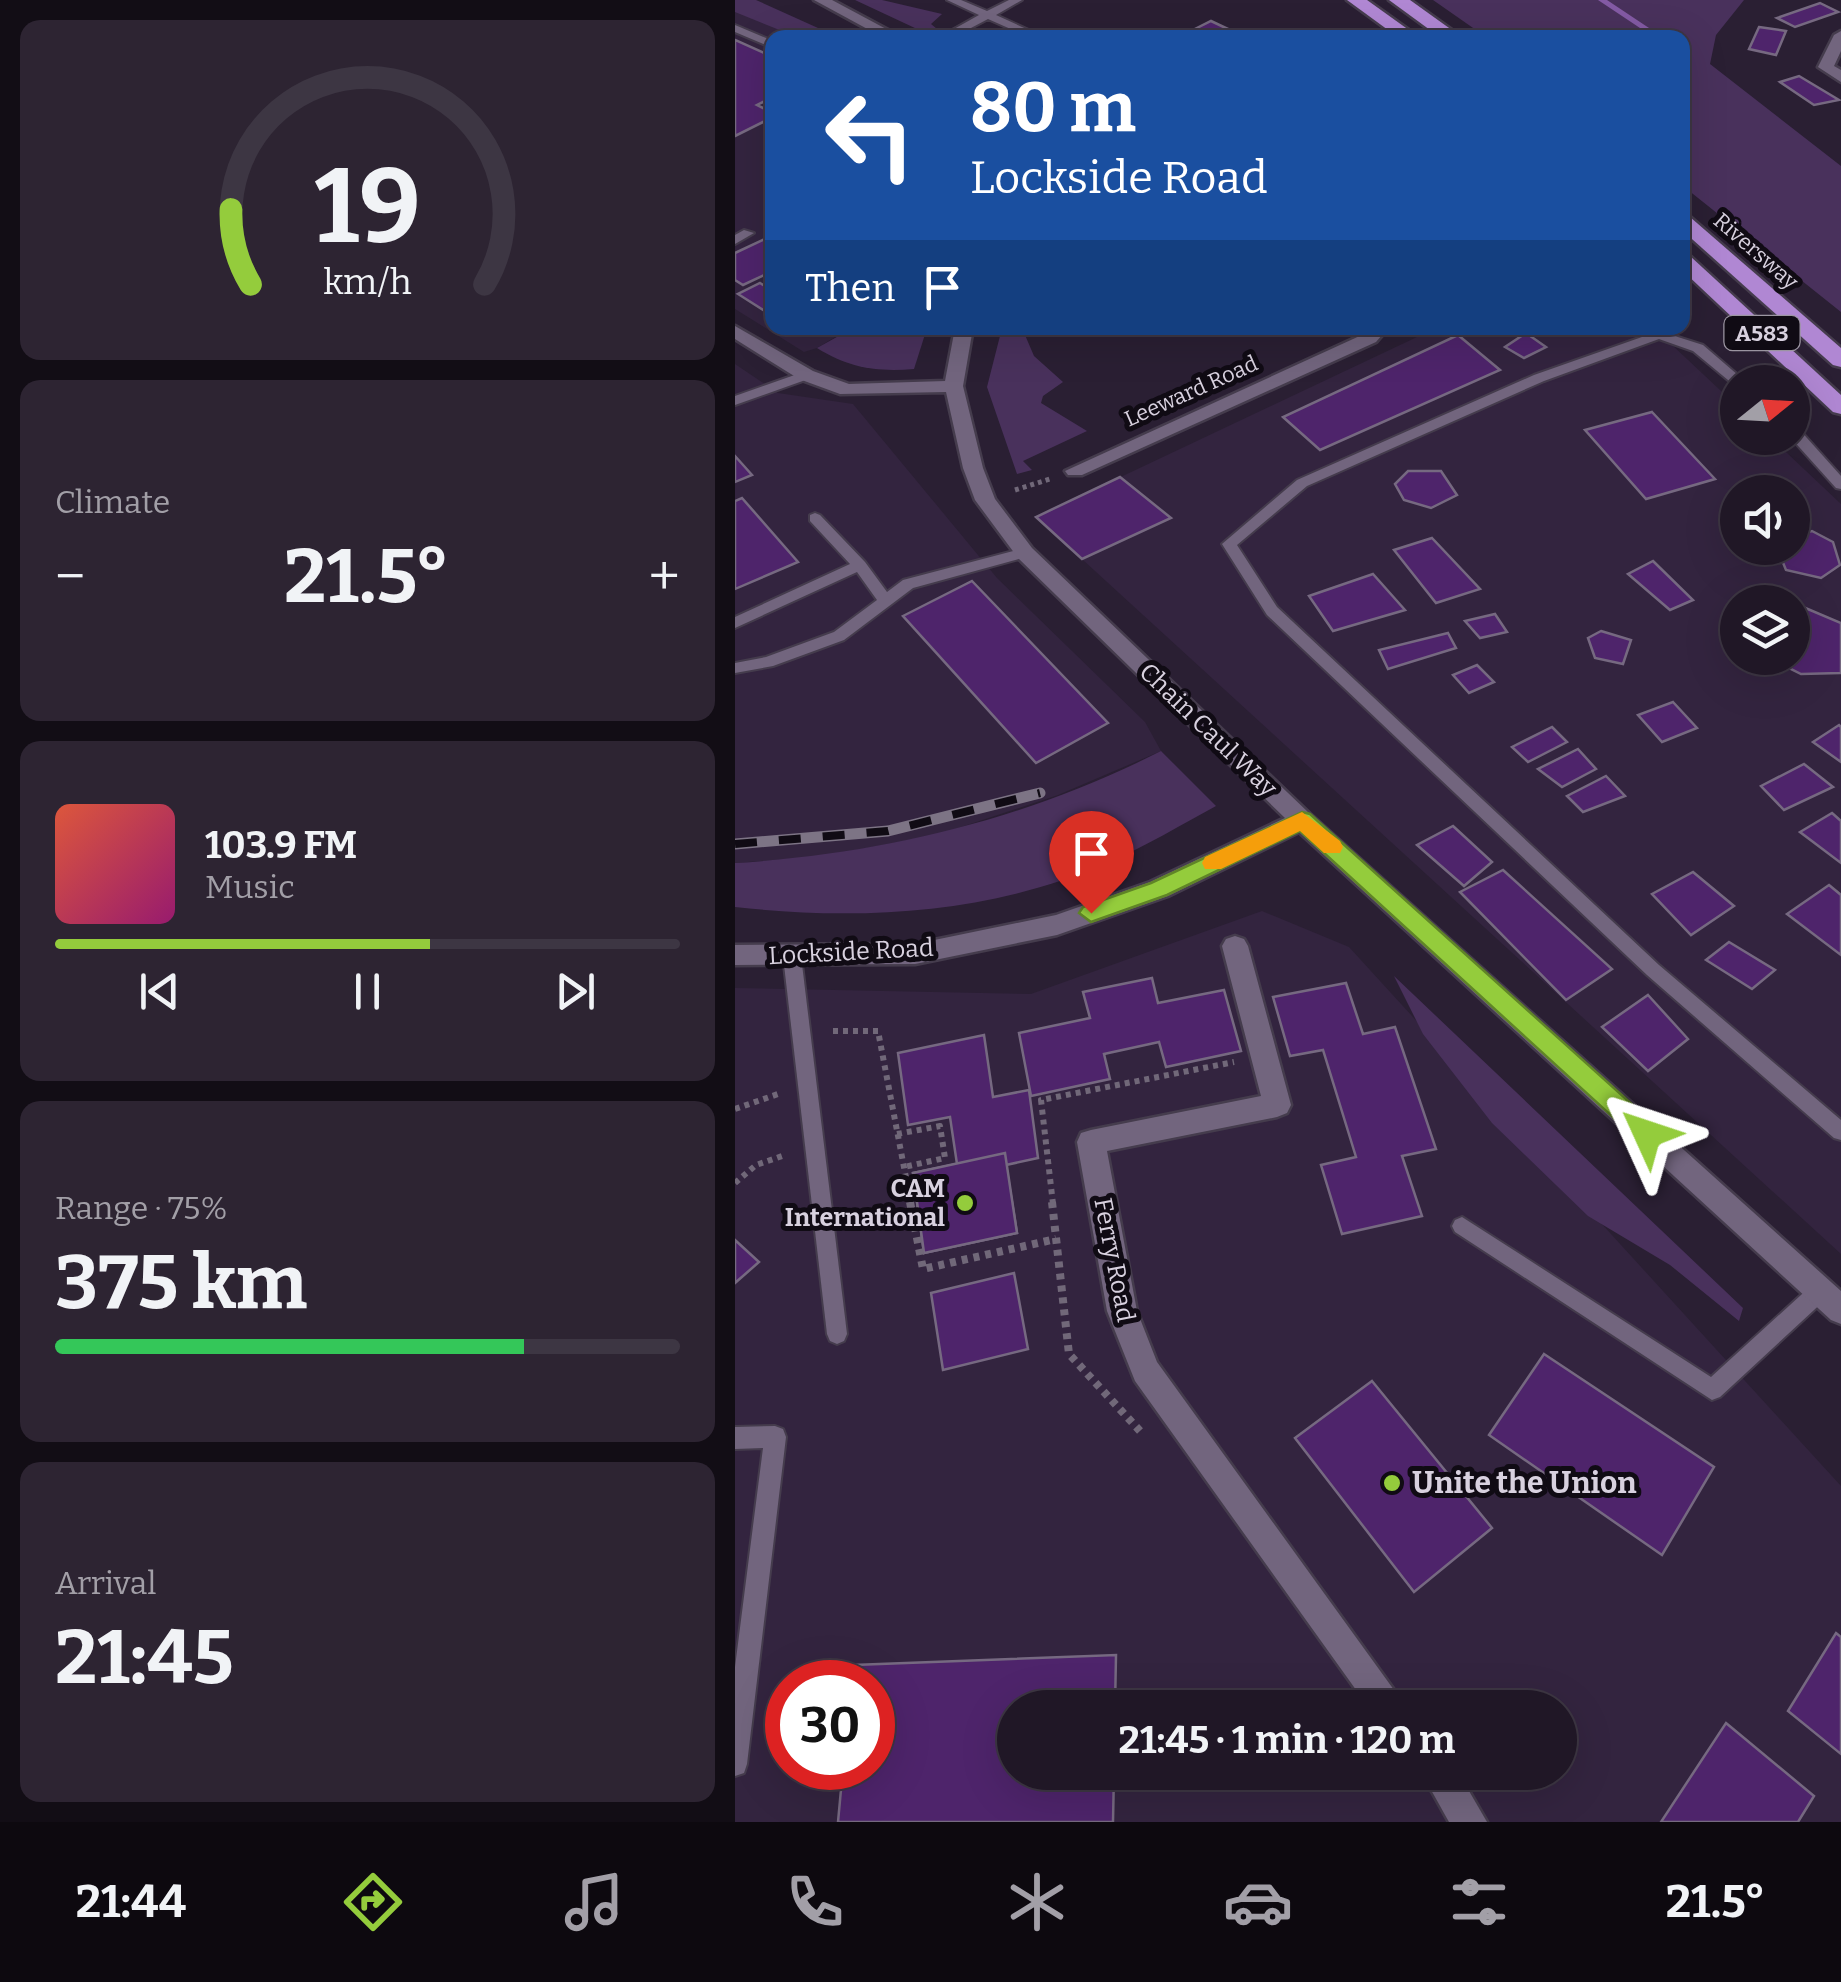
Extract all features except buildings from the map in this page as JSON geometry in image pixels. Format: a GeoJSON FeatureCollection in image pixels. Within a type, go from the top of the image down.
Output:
{"type":"FeatureCollection","features":[{"type":"Feature","properties":{"kind":"highway"},"geometry":{"type":"LineString","coordinates":[[1356,0],[1399,30]]}},
{"type":"Feature","properties":{"kind":"highway"},"geometry":{"type":"LineString","coordinates":[[1398,0],[1441,30]]}},
{"type":"Feature","properties":{"kind":"highway","name":"Riversway"},"geometry":{"type":"LineString","coordinates":[[1690,227],[1841,360]]}},
{"type":"Feature","properties":{"kind":"highway","name":"A583"},"geometry":{"type":"LineString","coordinates":[[1690,267],[1841,407]]}},
{"type":"Feature","properties":{"kind":"street"},"geometry":{"type":"LineString","coordinates":[[821,0],[880,30]]}},
{"type":"Feature","properties":{"kind":"street"},"geometry":{"type":"LineString","coordinates":[[1841,35],[1826,66],[1841,78]]}},
{"type":"Feature","properties":{"kind":"street"},"geometry":{"type":"LineString","coordinates":[[735,331],[806,375],[847,390],[954,386]]}},
{"type":"Feature","properties":{"kind":"street","name":"Chain Caul Way"},"geometry":{"type":"LineString","coordinates":[[963,335],[954,386],[973,468],[985,500],[1025,553],[1302,820],[1841,1310]]}},
{"type":"Feature","properties":{"kind":"street","name":"Leeward Road"},"geometry":{"type":"LineString","coordinates":[[1075,471],[1373,335]]}},
{"type":"Feature","properties":{"kind":"street","name":"Lockside Road"},"geometry":{"type":"LineString","coordinates":[[735,955],[915,954],[1057,925],[1159,889],[1302,820]]}},
{"type":"Feature","properties":{"kind":"street","name":"Ferry Road"},"geometry":{"type":"LineString","coordinates":[[1235,946],[1277,1104],[1091,1142],[1121,1311],[1146,1371],[1377,1690]]}},
{"type":"Feature","properties":{"kind":"street"},"geometry":{"type":"LineString","coordinates":[[1449,1790],[1469,1822]]}},
{"type":"Feature","properties":{"kind":"lane"},"geometry":{"type":"LineString","coordinates":[[952,0],[1023,30]]}},
{"type":"Feature","properties":{"kind":"lane"},"geometry":{"type":"LineString","coordinates":[[960,30],[1017,0]]}},
{"type":"Feature","properties":{"kind":"lane"},"geometry":{"type":"LineString","coordinates":[[735,28],[765,41]]}},
{"type":"Feature","properties":{"kind":"lane"},"geometry":{"type":"LineString","coordinates":[[1720,366],[1698,348],[1659,336],[1539,378],[1302,482],[1229,544],[1272,611],[1653,970],[1841,1132]]}},
{"type":"Feature","properties":{"kind":"lane"},"geometry":{"type":"LineString","coordinates":[[735,401],[806,375]]}},
{"type":"Feature","properties":{"kind":"lane"},"geometry":{"type":"LineString","coordinates":[[1810,450],[1841,485]]}},
{"type":"Feature","properties":{"kind":"lane"},"geometry":{"type":"LineString","coordinates":[[815,518],[884,598]]}},
{"type":"Feature","properties":{"kind":"lane"},"geometry":{"type":"LineString","coordinates":[[735,668],[769,662],[839,636],[884,598],[908,584],[1025,553]]}},
{"type":"Feature","properties":{"kind":"lane"},"geometry":{"type":"LineString","coordinates":[[735,623],[859,565]]}},
{"type":"Feature","properties":{"kind":"lane"},"geometry":{"type":"LineString","coordinates":[[792,956],[837,1334]]}},
{"type":"Feature","properties":{"kind":"lane"},"geometry":{"type":"LineString","coordinates":[[1461,1226],[1712,1390],[1820,1290]]}},
{"type":"Feature","properties":{"kind":"lane"},"geometry":{"type":"LineString","coordinates":[[735,1438],[775,1437],[735,1764]]}},
{"type":"Feature","properties":{"kind":"path"},"geometry":{"type":"LineString","coordinates":[[985,500],[1075,471]]}},
{"type":"Feature","properties":{"kind":"path"},"geometry":{"type":"LineString","coordinates":[[833,1031],[878,1031],[923,1269],[1057,1239]]}},
{"type":"Feature","properties":{"kind":"path"},"geometry":{"type":"LineString","coordinates":[[735,1109],[793,1089]]}},
{"type":"Feature","properties":{"kind":"path"},"geometry":{"type":"LineString","coordinates":[[897,1134],[941,1126],[945,1158],[904,1167]]}},
{"type":"Feature","properties":{"kind":"path"},"geometry":{"type":"LineString","coordinates":[[735,1183],[757,1165],[789,1154]]}},
{"type":"Feature","properties":{"kind":"shaded area"},"geometry":{"type":"Polygon","coordinates":[[[735,0],[809,30],[765,30],[765,328],[735,309],[735,0]]]}},
{"type":"Feature","properties":{"kind":"shaded area"},"geometry":{"type":"Polygon","coordinates":[[[735,0],[756,0],[822,30],[780,30],[735,12],[735,0]]]}},
{"type":"Feature","properties":{"kind":"shaded area"},"geometry":{"type":"Polygon","coordinates":[[[855,0],[882,0],[942,14],[931,24],[937,29],[917,29],[855,0]]]}},
{"type":"Feature","properties":{"kind":"shaded area"},"geometry":{"type":"Polygon","coordinates":[[[1433,0],[1744,0],[1716,35],[1710,64],[1841,166],[1841,312],[1690,192],[1690,30],[1476,30],[1433,0]]]}},
{"type":"Feature","properties":{"kind":"shaded area"},"geometry":{"type":"Polygon","coordinates":[[[777,335],[838,335],[817,348],[804,352],[777,335]]]}},
{"type":"Feature","properties":{"kind":"shaded area"},"geometry":{"type":"Polygon","coordinates":[[[840,335],[925,335],[914,369],[863,367],[817,348],[840,335]]]}},
{"type":"Feature","properties":{"kind":"shaded area"},"geometry":{"type":"Polygon","coordinates":[[[1000,335],[1025,335],[1034,356],[1063,382],[1043,396],[1041,403],[1087,431],[1023,461],[1032,470],[1017,474],[987,387],[1000,335]]]}},
{"type":"Feature","properties":{"kind":"shaded area"},"geometry":{"type":"Polygon","coordinates":[[[1421,335],[1661,335],[1720,390],[1720,455],[1789,455],[1841,504],[1841,1254],[1036,517],[1421,335]]]}},
{"type":"Feature","properties":{"kind":"shaded area"},"geometry":{"type":"Polygon","coordinates":[[[735,364],[778,393],[853,404],[997,578],[1145,722],[1161,751],[1058,795],[940,834],[825,856],[735,863],[735,364]]]}},
{"type":"Feature","properties":{"kind":"shaded area"},"geometry":{"type":"Polygon","coordinates":[[[1161,751],[1216,806],[1123,856],[1064,879],[1019,893],[925,909],[830,913],[735,907],[735,863],[845,851],[954,829],[1059,796],[1161,751]]]}},
{"type":"Feature","properties":{"kind":"shaded area"},"geometry":{"type":"Polygon","coordinates":[[[1262,911],[1349,947],[1841,1486],[1841,1822],[735,1822],[735,988],[1031,994],[1262,911]]]}},
{"type":"Feature","properties":{"kind":"shaded area"},"geometry":{"type":"Polygon","coordinates":[[[1394,976],[1743,1308],[1739,1321],[1670,1265],[1588,1216],[1492,1123],[1423,1034],[1394,976]]]}},
{"type":"Feature","properties":{"kind":"waterway"},"geometry":{"type":"LineString","coordinates":[[1602,0],[1649,30]]}},
{"type":"Feature","properties":{"kind":"railway"},"geometry":{"type":"LineString","coordinates":[[735,844],[888,831],[1040,793]]}},
{"type":"Feature","properties":{"kind":"slow traffic"},"geometry":{"type":"LineString","coordinates":[[1213,863],[1302,820],[1332,847]]}},
{"type":"Feature","properties":{"kind":"place","name":"CAM International"},"geometry":{"type":"Point","coordinates":[965,1203]}},
{"type":"Feature","properties":{"kind":"place","name":"Unite the Union"},"geometry":{"type":"Point","coordinates":[1392,1483]}},
{"type":"Feature","properties":{"kind":"route"},"geometry":{"type":"LineString","coordinates":[[1091,913],[1159,889],[1302,820],[1647,1134]]}}]}
